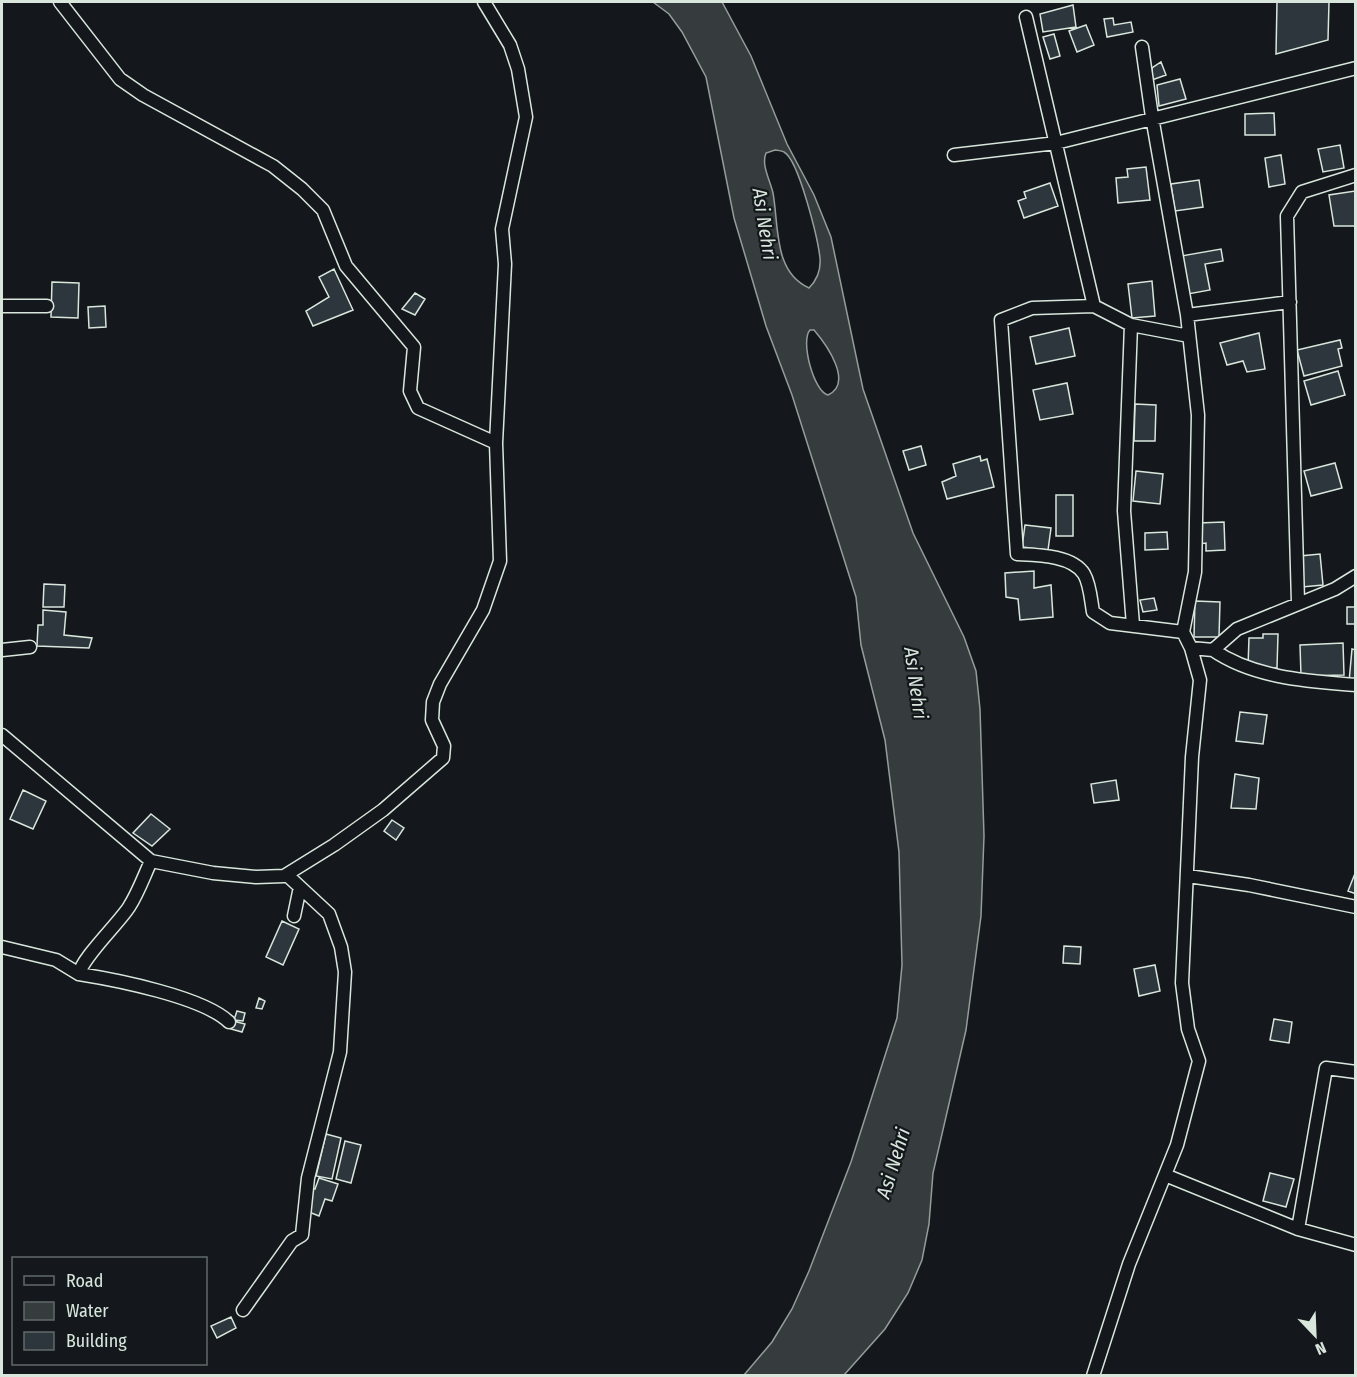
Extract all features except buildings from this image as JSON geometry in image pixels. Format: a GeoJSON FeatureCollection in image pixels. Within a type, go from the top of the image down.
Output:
{"type":"FeatureCollection","features":[{"type":"Feature","properties":{"kind":"street"},"geometry":{"type":"LineString","coordinates":[[60,2],[120,79],[143,95],[273,166],[302,189],[323,210],[346,266],[414,347],[410,391],[418,408],[496,442]]}},
{"type":"Feature","properties":{"kind":"street"},"geometry":{"type":"LineString","coordinates":[[2,735],[151,861],[213,873],[266,877],[287,875],[383,810],[443,758],[444,746],[432,720],[433,702],[440,684],[483,610],[500,561],[496,442],[505,264],[502,229],[526,117],[518,69],[510,45],[484,2]]}},
{"type":"Feature","properties":{"kind":"street"},"geometry":{"type":"LineString","coordinates":[[1026,17],[1094,306]]}},
{"type":"Feature","properties":{"kind":"street"},"geometry":{"type":"LineString","coordinates":[[1093,1376],[1129,1264],[1180,1136],[1199,1061],[1188,1029],[1182,983],[1192,757],[1200,680],[1191,648],[1183,632],[1195,572],[1198,415],[1187,315],[1142,47]]}},
{"type":"Feature","properties":{"kind":"street"},"geometry":{"type":"LineString","coordinates":[[954,155],[1056,143],[1152,117],[1356,68]]}},
{"type":"Feature","properties":{"kind":"street"},"geometry":{"type":"LineString","coordinates":[[1298,602],[1287,216],[1302,192],[1356,175]]}},
{"type":"Feature","properties":{"kind":"street"},"geometry":{"type":"LineString","coordinates":[[1187,315],[1290,302]]}},
{"type":"Feature","properties":{"kind":"street"},"geometry":{"type":"LineString","coordinates":[[2,306],[47,306]]}},
{"type":"Feature","properties":{"kind":"street"},"geometry":{"type":"LineString","coordinates":[[1183,632],[1110,623],[1093,612],[1085,575],[1075,564],[1041,555],[1017,554],[1001,320],[1032,308],[1094,306],[1131,325],[1189,336]]}},
{"type":"Feature","properties":{"kind":"street"},"geometry":{"type":"LineString","coordinates":[[1131,325],[1124,511],[1133,625]]}},
{"type":"Feature","properties":{"kind":"street"},"geometry":{"type":"LineString","coordinates":[[1213,650],[1237,629],[1298,602],[1335,589],[1356,576]]}},
{"type":"Feature","properties":{"kind":"street"},"geometry":{"type":"LineString","coordinates":[[2,650],[30,647]]}},
{"type":"Feature","properties":{"kind":"street"},"geometry":{"type":"LineString","coordinates":[[1191,648],[1213,650],[1231,663],[1263,674],[1356,685]]}},
{"type":"Feature","properties":{"kind":"street"},"geometry":{"type":"LineString","coordinates":[[79,974],[81,964],[93,953],[129,906],[151,861]]}},
{"type":"Feature","properties":{"kind":"street"},"geometry":{"type":"LineString","coordinates":[[243,1310],[292,1241],[302,1235],[308,1178],[340,1052],[345,972],[341,947],[328,914],[287,875]]}},
{"type":"Feature","properties":{"kind":"street"},"geometry":{"type":"LineString","coordinates":[[1188,876],[1249,885],[1356,907]]}},
{"type":"Feature","properties":{"kind":"street"},"geometry":{"type":"LineString","coordinates":[[294,916],[300,887]]}},
{"type":"Feature","properties":{"kind":"street"},"geometry":{"type":"LineString","coordinates":[[2,947],[56,960],[79,974],[172,997],[218,1012],[229,1022]]}},
{"type":"Feature","properties":{"kind":"street"},"geometry":{"type":"LineString","coordinates":[[1298,1229],[1326,1068],[1356,1072]]}},
{"type":"Feature","properties":{"kind":"street"},"geometry":{"type":"LineString","coordinates":[[1165,1175],[1298,1229],[1356,1245]]}},
{"type":"Feature","properties":{"kind":"water","name":"Asi Nehri"},"geometry":{"type":"Polygon","coordinates":[[[653,2],[722,2],[751,56],[787,144],[814,195],[831,237],[863,389],[913,533],[964,637],[976,671],[980,709],[984,836],[981,916],[966,1030],[933,1173],[929,1224],[922,1260],[908,1293],[885,1329],[844,1375],[744,1375],[772,1342],[792,1309],[809,1271],[851,1162],[897,1018],[902,965],[899,852],[885,740],[861,645],[856,597],[792,395],[766,326],[734,218],[706,77],[682,32],[669,14],[653,2]],[[775,150],[766,153],[765,162],[773,193],[783,259],[797,281],[809,288],[820,267],[812,219],[796,169],[790,158],[783,152],[775,150]],[[810,330],[807,344],[810,366],[818,385],[828,395],[835,389],[838,373],[825,344],[814,330],[810,330]]]}}]}
